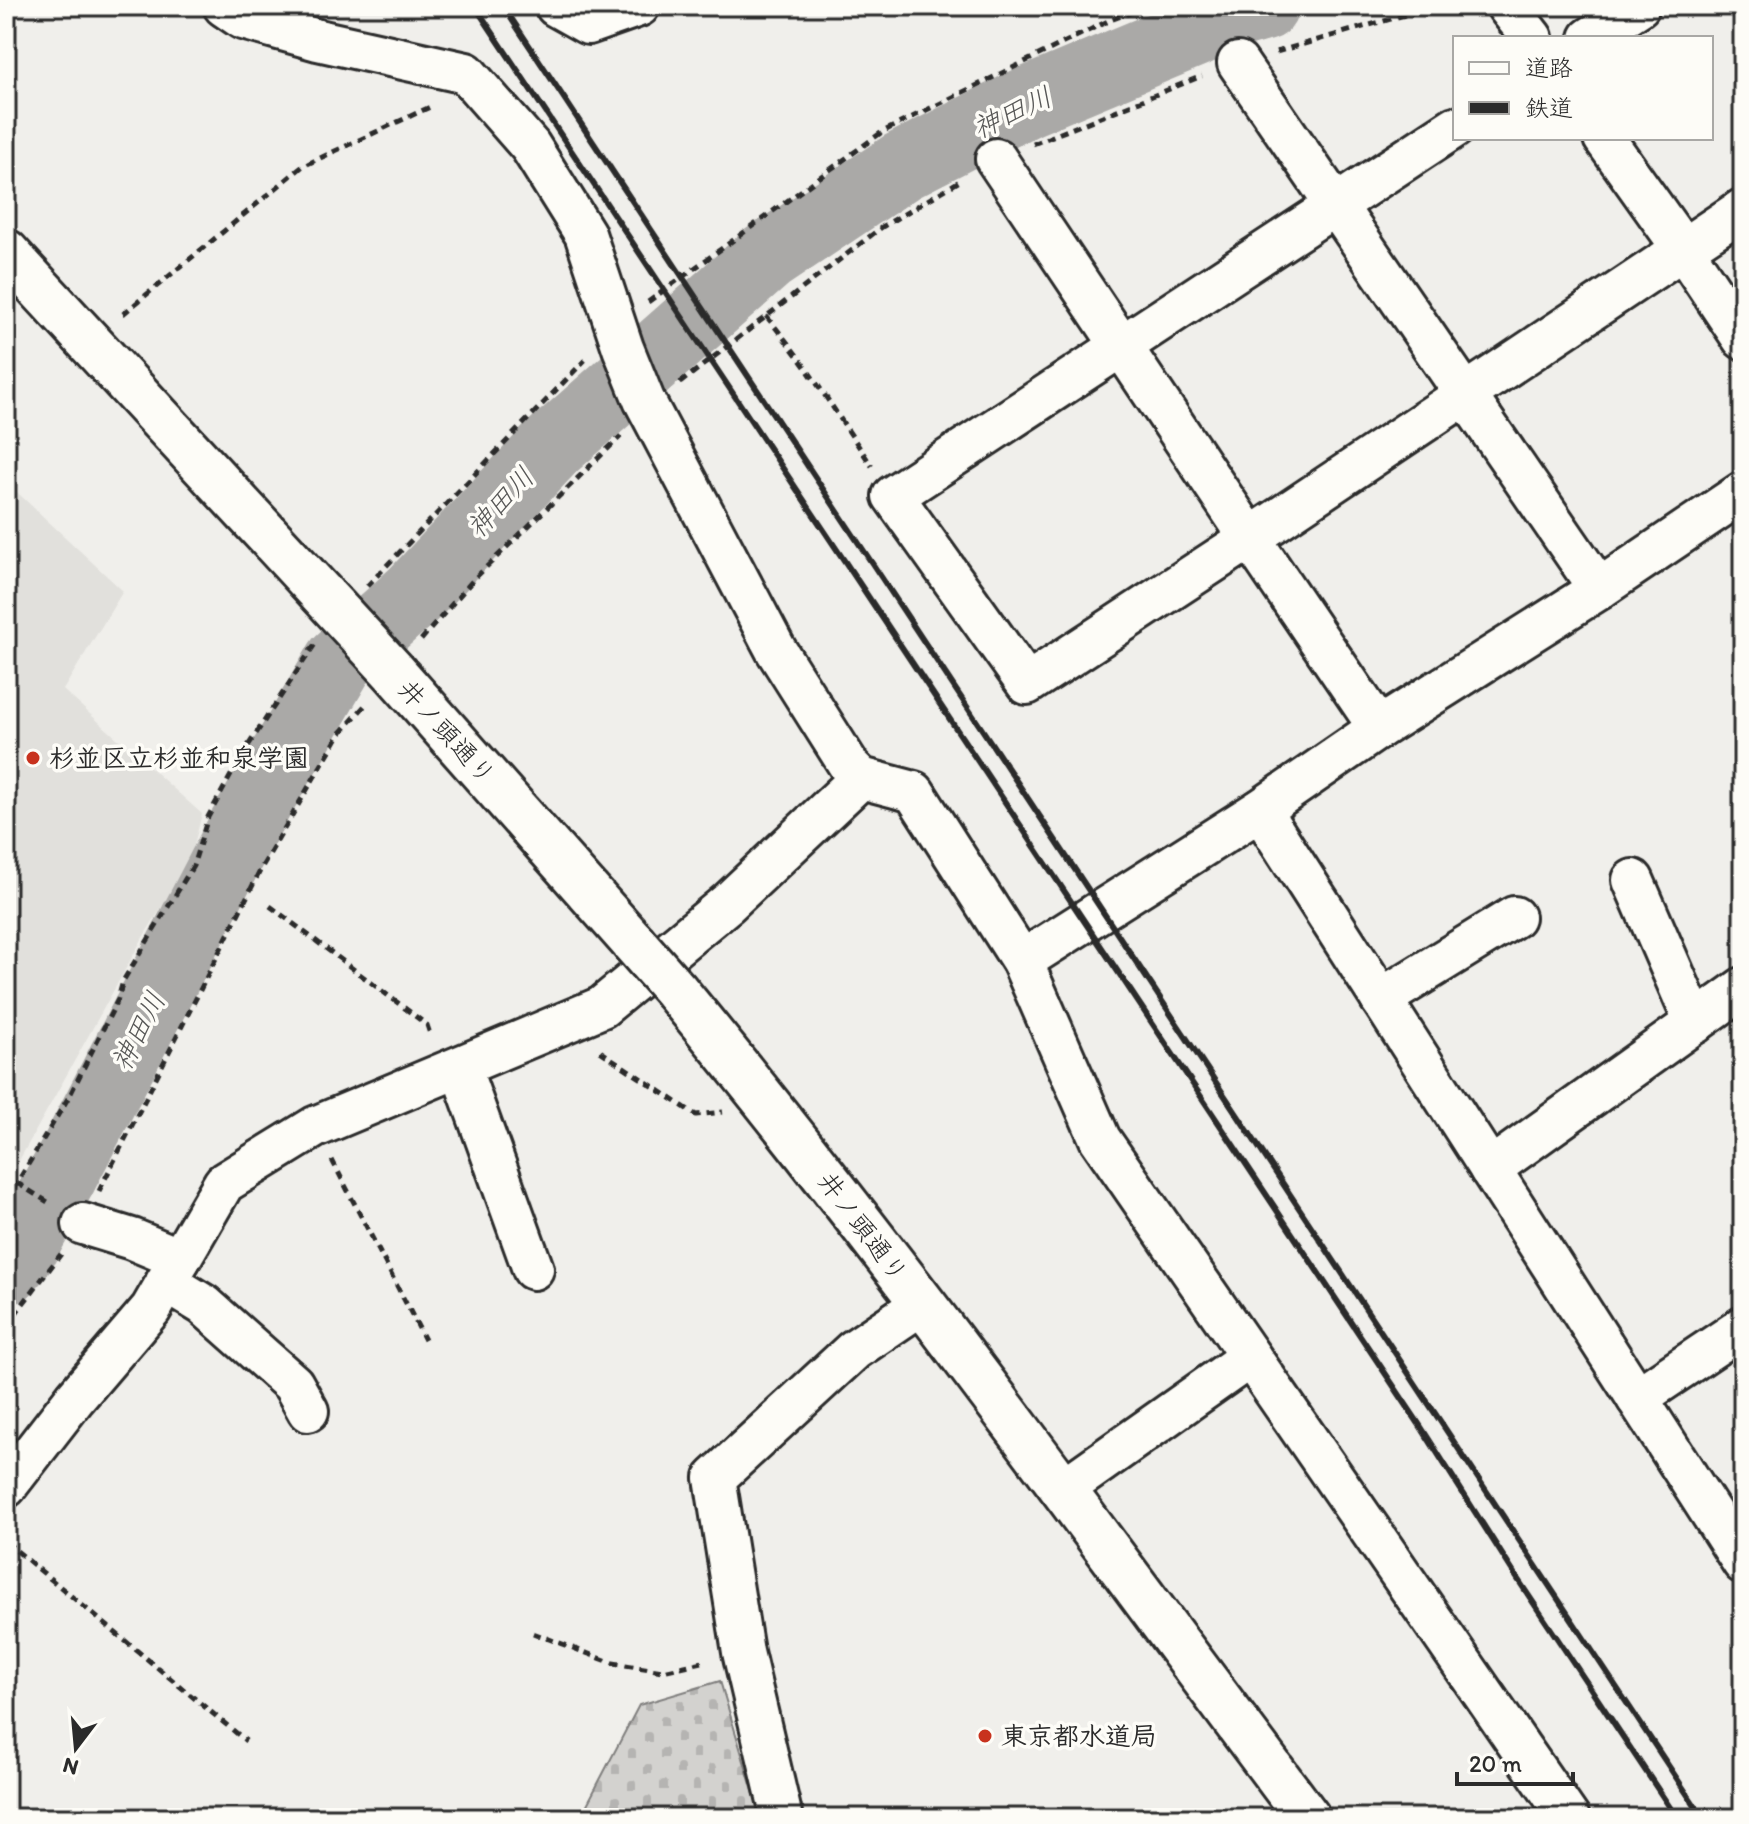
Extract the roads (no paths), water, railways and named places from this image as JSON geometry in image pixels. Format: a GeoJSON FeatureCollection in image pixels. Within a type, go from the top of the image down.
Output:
{"type":"FeatureCollection","features":[{"type":"Feature","properties":{"kind":"main road","name":"井ノ頭通り"},"geometry":{"type":"LineString","coordinates":[[6,252],[392,668],[676,991],[766,1100],[922,1304],[1308,1818]]}},
{"type":"Feature","properties":{"kind":"street"},"geometry":{"type":"LineString","coordinates":[[224,6],[243,19],[273,28],[466,73],[530,146],[585,234],[607,351],[647,407],[776,650],[850,767],[861,778],[914,792],[1022,961],[1100,1139],[1447,1637],[1569,1818]]}},
{"type":"Feature","properties":{"kind":"street"},"geometry":{"type":"LineString","coordinates":[[556,6],[588,24],[639,6]]}},
{"type":"Feature","properties":{"kind":"street"},"geometry":{"type":"LineString","coordinates":[[1507,6],[1530,36]]}},
{"type":"Feature","properties":{"kind":"street"},"geometry":{"type":"LineString","coordinates":[[1593,36],[1639,6]]}},
{"type":"Feature","properties":{"kind":"street"},"geometry":{"type":"LineString","coordinates":[[1238,63],[1599,589]]}},
{"type":"Feature","properties":{"kind":"street"},"geometry":{"type":"LineString","coordinates":[[1453,128],[893,496],[1027,684],[1743,209]]}},
{"type":"Feature","properties":{"kind":"street"},"geometry":{"type":"LineString","coordinates":[[1605,140],[1743,339]]}},
{"type":"Feature","properties":{"kind":"street"},"geometry":{"type":"LineString","coordinates":[[996,159],[1379,728]]}},
{"type":"Feature","properties":{"kind":"street"},"geometry":{"type":"LineString","coordinates":[[1022,961],[1260,810],[1379,728],[1599,589],[1743,492]]}},
{"type":"Feature","properties":{"kind":"street"},"geometry":{"type":"LineString","coordinates":[[6,1487],[75,1398],[151,1309],[224,1183],[315,1127],[602,1007],[728,903],[861,778]]}},
{"type":"Feature","properties":{"kind":"street"},"geometry":{"type":"LineString","coordinates":[[1260,810],[1743,1563]]}},
{"type":"Feature","properties":{"kind":"street"},"geometry":{"type":"LineString","coordinates":[[1633,880],[1695,1023]]}},
{"type":"Feature","properties":{"kind":"street"},"geometry":{"type":"LineString","coordinates":[[1381,999],[1514,917]]}},
{"type":"Feature","properties":{"kind":"street"},"geometry":{"type":"LineString","coordinates":[[1490,1169],[1743,988]]}},
{"type":"Feature","properties":{"kind":"street"},"geometry":{"type":"LineString","coordinates":[[452,1070],[533,1269]]}},
{"type":"Feature","properties":{"kind":"street"},"geometry":{"type":"LineString","coordinates":[[83,1224],[132,1239],[173,1270],[204,1305],[293,1384],[308,1411]]}},
{"type":"Feature","properties":{"kind":"street"},"geometry":{"type":"LineString","coordinates":[[782,1818],[743,1652],[715,1478],[854,1350],[922,1304]]}},
{"type":"Feature","properties":{"kind":"street"},"geometry":{"type":"LineString","coordinates":[[1637,1398],[1743,1327]]}},
{"type":"Feature","properties":{"kind":"street"},"geometry":{"type":"LineString","coordinates":[[1062,1490],[1250,1357]]}},
{"type":"Feature","properties":{"kind":"waterway","name":"神田川"},"geometry":{"type":"LineString","coordinates":[[6,1270],[20,1253],[63,1175],[242,829],[340,661],[414,594],[553,446],[767,257],[902,166],[1025,103],[1264,6]]}},
{"type":"Feature","properties":{"kind":"railway"},"geometry":{"type":"LineString","coordinates":[[475,6],[1421,1427],[1677,1818]]}},
{"type":"Feature","properties":{"kind":"railway"},"geometry":{"type":"LineString","coordinates":[[503,6],[1703,1818]]}},
{"type":"Feature","properties":{"kind":"place","name":"杉並区立杉並和泉学園"},"geometry":{"type":"Point","coordinates":[33,758]}},
{"type":"Feature","properties":{"kind":"place","name":"東京都水道局"},"geometry":{"type":"Point","coordinates":[985,1736]}}]}
